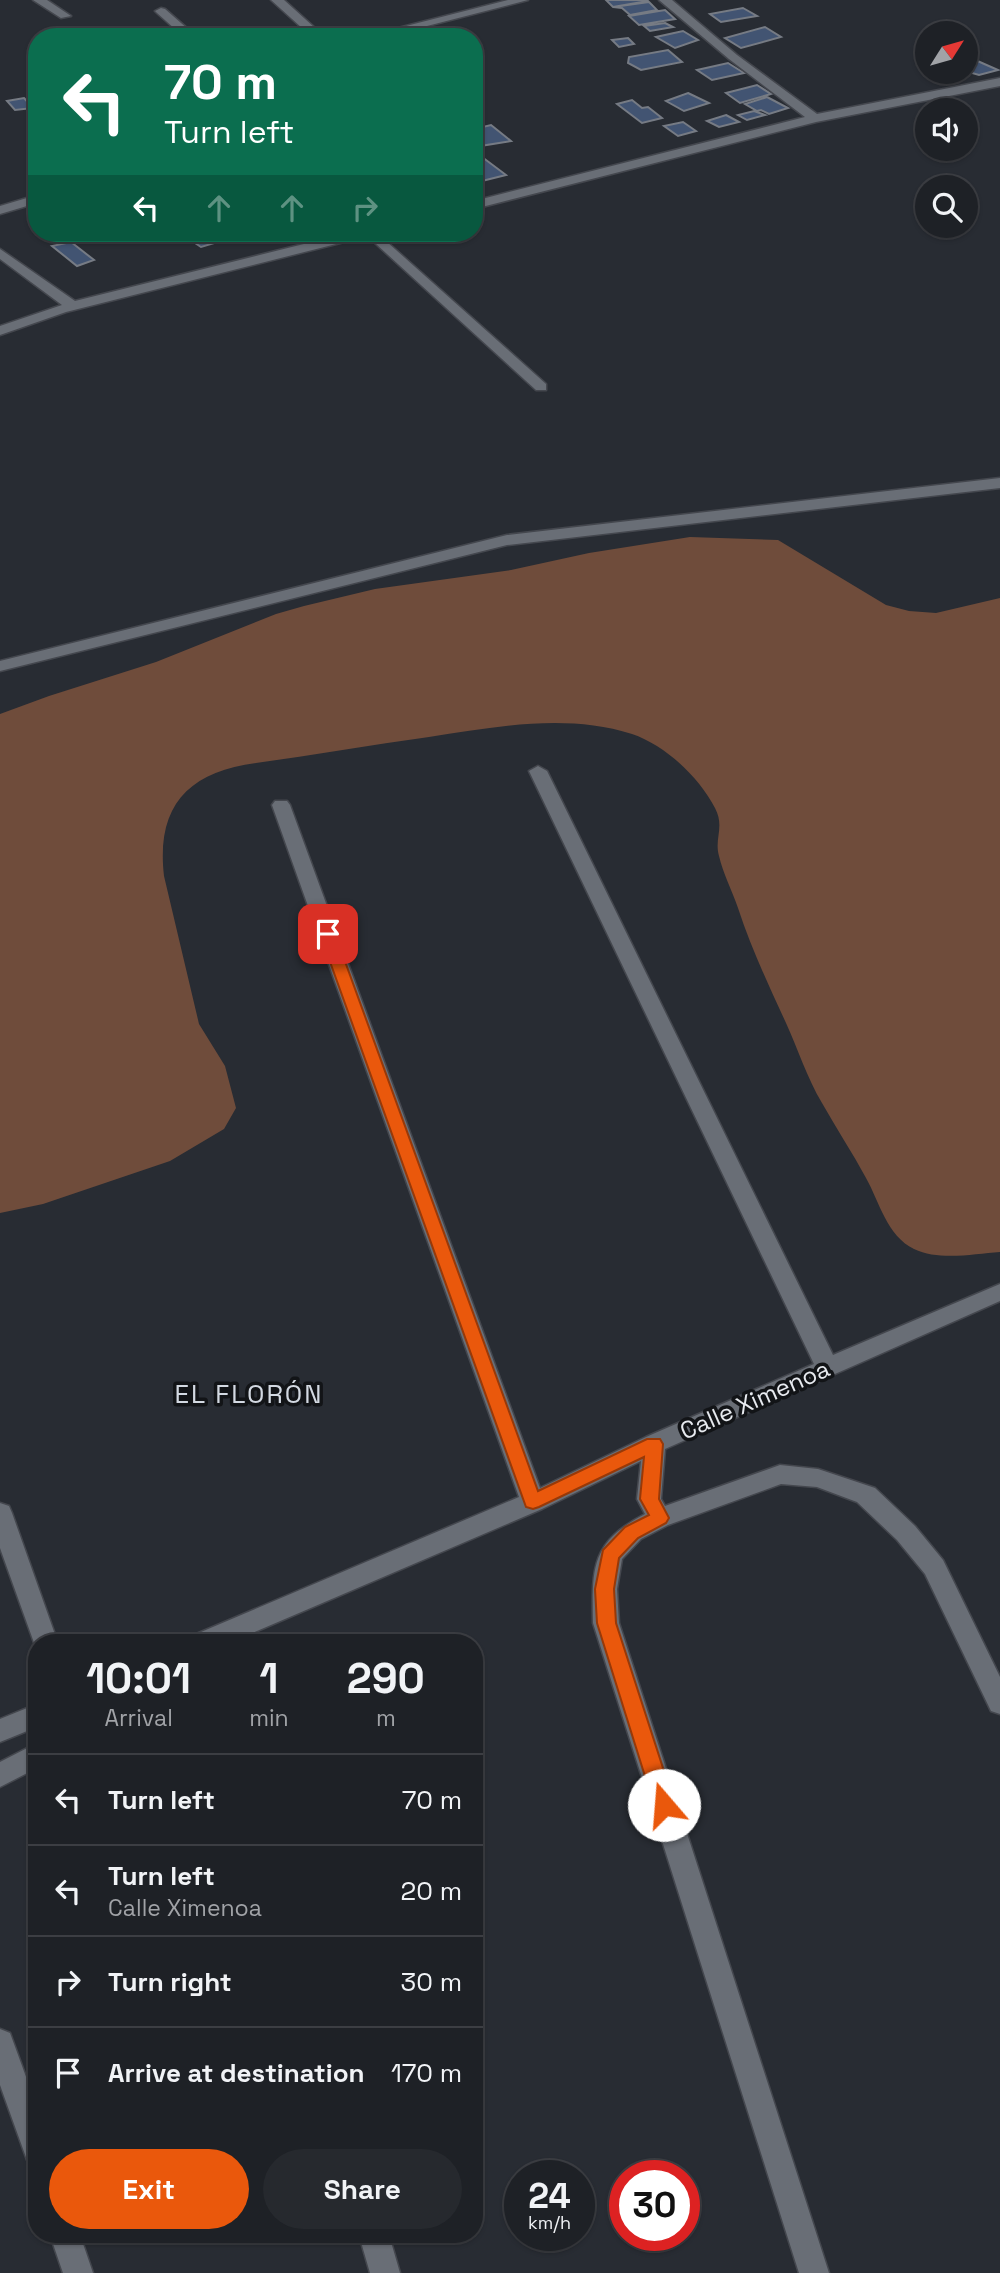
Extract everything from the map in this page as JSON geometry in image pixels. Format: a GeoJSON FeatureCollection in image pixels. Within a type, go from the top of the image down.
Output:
{"type":"FeatureCollection","features":[{"type":"Feature","properties":{"kind":"street"},"geometry":{"type":"LineString","coordinates":[[39,0],[65,16]]}},
{"type":"Feature","properties":{"kind":"street"},"geometry":{"type":"LineString","coordinates":[[277,0],[309,28]]}},
{"type":"Feature","properties":{"kind":"street"},"geometry":{"type":"LineString","coordinates":[[406,28],[522,0]]}},
{"type":"Feature","properties":{"kind":"street"},"geometry":{"type":"LineString","coordinates":[[665,0],[733,57],[815,118]]}},
{"type":"Feature","properties":{"kind":"street"},"geometry":{"type":"LineString","coordinates":[[161,11],[181,28]]}},
{"type":"Feature","properties":{"kind":"street"},"geometry":{"type":"LineString","coordinates":[[483,203],[815,118],[1000,82]]}},
{"type":"Feature","properties":{"kind":"street"},"geometry":{"type":"LineString","coordinates":[[0,210],[28,202]]}},
{"type":"Feature","properties":{"kind":"street"},"geometry":{"type":"LineString","coordinates":[[0,331],[73,306],[327,242]]}},
{"type":"Feature","properties":{"kind":"street"},"geometry":{"type":"LineString","coordinates":[[0,253],[73,306]]}},
{"type":"Feature","properties":{"kind":"street"},"geometry":{"type":"LineString","coordinates":[[0,666],[507,540],[1000,483]]}},
{"type":"Feature","properties":{"kind":"street"},"geometry":{"type":"LineString","coordinates":[[538,771],[828,1368]]}},
{"type":"Feature","properties":{"kind":"street"},"geometry":{"type":"LineString","coordinates":[[281,805],[533,1502]]}},
{"type":"Feature","properties":{"kind":"street","name":"Calle Ximenoa"},"geometry":{"type":"LineString","coordinates":[[224,1634],[533,1502],[654,1444],[1000,1292]]}},
{"type":"Feature","properties":{"kind":"street"},"geometry":{"type":"LineString","coordinates":[[654,1444],[649,1499],[659,1518]]}},
{"type":"Feature","properties":{"kind":"street"},"geometry":{"type":"LineString","coordinates":[[814,2273],[606,1623],[605,1589],[610,1555],[632,1532],[659,1518],[780,1475],[818,1478],[866,1495],[906,1533],[934,1567],[1000,1703]]}},
{"type":"Feature","properties":{"kind":"street"},"geometry":{"type":"LineString","coordinates":[[0,1513],[42,1634]]}},
{"type":"Feature","properties":{"kind":"street"},"geometry":{"type":"LineString","coordinates":[[0,1731],[28,1719]]}},
{"type":"Feature","properties":{"kind":"street"},"geometry":{"type":"LineString","coordinates":[[0,1775],[28,1759]]}},
{"type":"Feature","properties":{"kind":"street"},"geometry":{"type":"LineString","coordinates":[[0,2043],[28,2124]]}},
{"type":"Feature","properties":{"kind":"street"},"geometry":{"type":"LineString","coordinates":[[68,2243],[78,2273]]}},
{"type":"Feature","properties":{"kind":"street"},"geometry":{"type":"LineString","coordinates":[[376,2243],[385,2273]]}},
{"type":"Feature","properties":{"kind":"lane"},"geometry":{"type":"LineString","coordinates":[[380,242],[541,387]]}},
{"type":"Feature","properties":{"kind":"shaded area"},"geometry":{"type":"Polygon","coordinates":[[[690,537],[778,540],[886,605],[909,611],[936,613],[1000,598],[1000,1252],[956,1256],[924,1253],[905,1243],[890,1227],[861,1168],[807,1074],[761,967],[721,862],[718,850],[718,815],[700,785],[669,754],[644,739],[607,728],[556,723],[480,729],[256,763],[232,768],[195,784],[172,812],[165,830],[164,876],[199,1024],[225,1066],[236,1108],[224,1129],[170,1161],[43,1204],[0,1213],[0,714],[156,662],[276,614],[304,606],[375,589],[511,570],[589,553],[690,537]]]}},
{"type":"Feature","properties":{"kind":"building"},"geometry":{"type":"Polygon","coordinates":[[[606,0],[647,0],[648,1],[613,7],[606,0]]]}},
{"type":"Feature","properties":{"kind":"building"},"geometry":{"type":"Polygon","coordinates":[[[649,2],[657,10],[630,15],[622,8],[613,7],[649,2]]]}},
{"type":"Feature","properties":{"kind":"building"},"geometry":{"type":"Polygon","coordinates":[[[743,8],[757,16],[721,22],[710,14],[743,8]]]}},
{"type":"Feature","properties":{"kind":"building"},"geometry":{"type":"Polygon","coordinates":[[[665,10],[675,19],[639,25],[629,16],[665,10]]]}},
{"type":"Feature","properties":{"kind":"building"},"geometry":{"type":"Polygon","coordinates":[[[665,23],[673,27],[650,31],[644,26],[665,23]]]}},
{"type":"Feature","properties":{"kind":"building"},"geometry":{"type":"Polygon","coordinates":[[[765,27],[781,37],[741,48],[725,38],[765,27]]]}},
{"type":"Feature","properties":{"kind":"building"},"geometry":{"type":"Polygon","coordinates":[[[683,31],[698,40],[675,48],[656,37],[683,31]]]}},
{"type":"Feature","properties":{"kind":"building"},"geometry":{"type":"Polygon","coordinates":[[[628,38],[634,44],[619,47],[612,40],[628,38]]]}},
{"type":"Feature","properties":{"kind":"building"},"geometry":{"type":"Polygon","coordinates":[[[668,50],[682,62],[641,70],[628,63],[629,57],[668,50]]]}},
{"type":"Feature","properties":{"kind":"building"},"geometry":{"type":"Polygon","coordinates":[[[978,61],[998,70],[979,75],[978,61]]]}},
{"type":"Feature","properties":{"kind":"building"},"geometry":{"type":"Polygon","coordinates":[[[728,63],[744,73],[712,80],[697,70],[728,63]]]}},
{"type":"Feature","properties":{"kind":"building"},"geometry":{"type":"Polygon","coordinates":[[[757,85],[771,94],[740,103],[726,93],[757,85]]]}},
{"type":"Feature","properties":{"kind":"building"},"geometry":{"type":"Polygon","coordinates":[[[688,93],[709,103],[684,111],[666,101],[688,93]]]}},
{"type":"Feature","properties":{"kind":"building"},"geometry":{"type":"Polygon","coordinates":[[[767,97],[788,108],[769,114],[745,104],[767,97]]]}},
{"type":"Feature","properties":{"kind":"building"},"geometry":{"type":"Polygon","coordinates":[[[24,98],[28,102],[28,109],[15,110],[7,101],[24,98]]]}},
{"type":"Feature","properties":{"kind":"building"},"geometry":{"type":"Polygon","coordinates":[[[632,100],[642,108],[648,107],[662,118],[642,123],[617,104],[632,100]]]}},
{"type":"Feature","properties":{"kind":"building"},"geometry":{"type":"Polygon","coordinates":[[[754,111],[765,115],[747,120],[738,115],[754,111]]]}},
{"type":"Feature","properties":{"kind":"building"},"geometry":{"type":"Polygon","coordinates":[[[726,115],[739,122],[719,127],[707,121],[726,115]]]}},
{"type":"Feature","properties":{"kind":"building"},"geometry":{"type":"Polygon","coordinates":[[[683,122],[696,131],[678,136],[664,126],[683,122]]]}},
{"type":"Feature","properties":{"kind":"building"},"geometry":{"type":"Polygon","coordinates":[[[491,125],[511,141],[483,146],[483,127],[491,125]]]}},
{"type":"Feature","properties":{"kind":"building"},"geometry":{"type":"Polygon","coordinates":[[[483,158],[506,175],[483,181],[483,158]]]}},
{"type":"Feature","properties":{"kind":"building"},"geometry":{"type":"Polygon","coordinates":[[[71,242],[94,260],[77,266],[52,246],[71,242]]]}},
{"type":"Feature","properties":{"kind":"building"},"geometry":{"type":"Polygon","coordinates":[[[194,242],[218,242],[201,247],[194,242]]]}},
{"type":"Feature","properties":{"kind":"district","name":"EL FLORÓN"},"geometry":{"type":"Point","coordinates":[249,1394]}},
{"type":"Feature","properties":{"kind":"route"},"geometry":{"type":"LineString","coordinates":[[328,934],[533,1502],[654,1444],[649,1499],[659,1518],[632,1532],[610,1555],[605,1589],[606,1623],[664,1805]]}}]}
